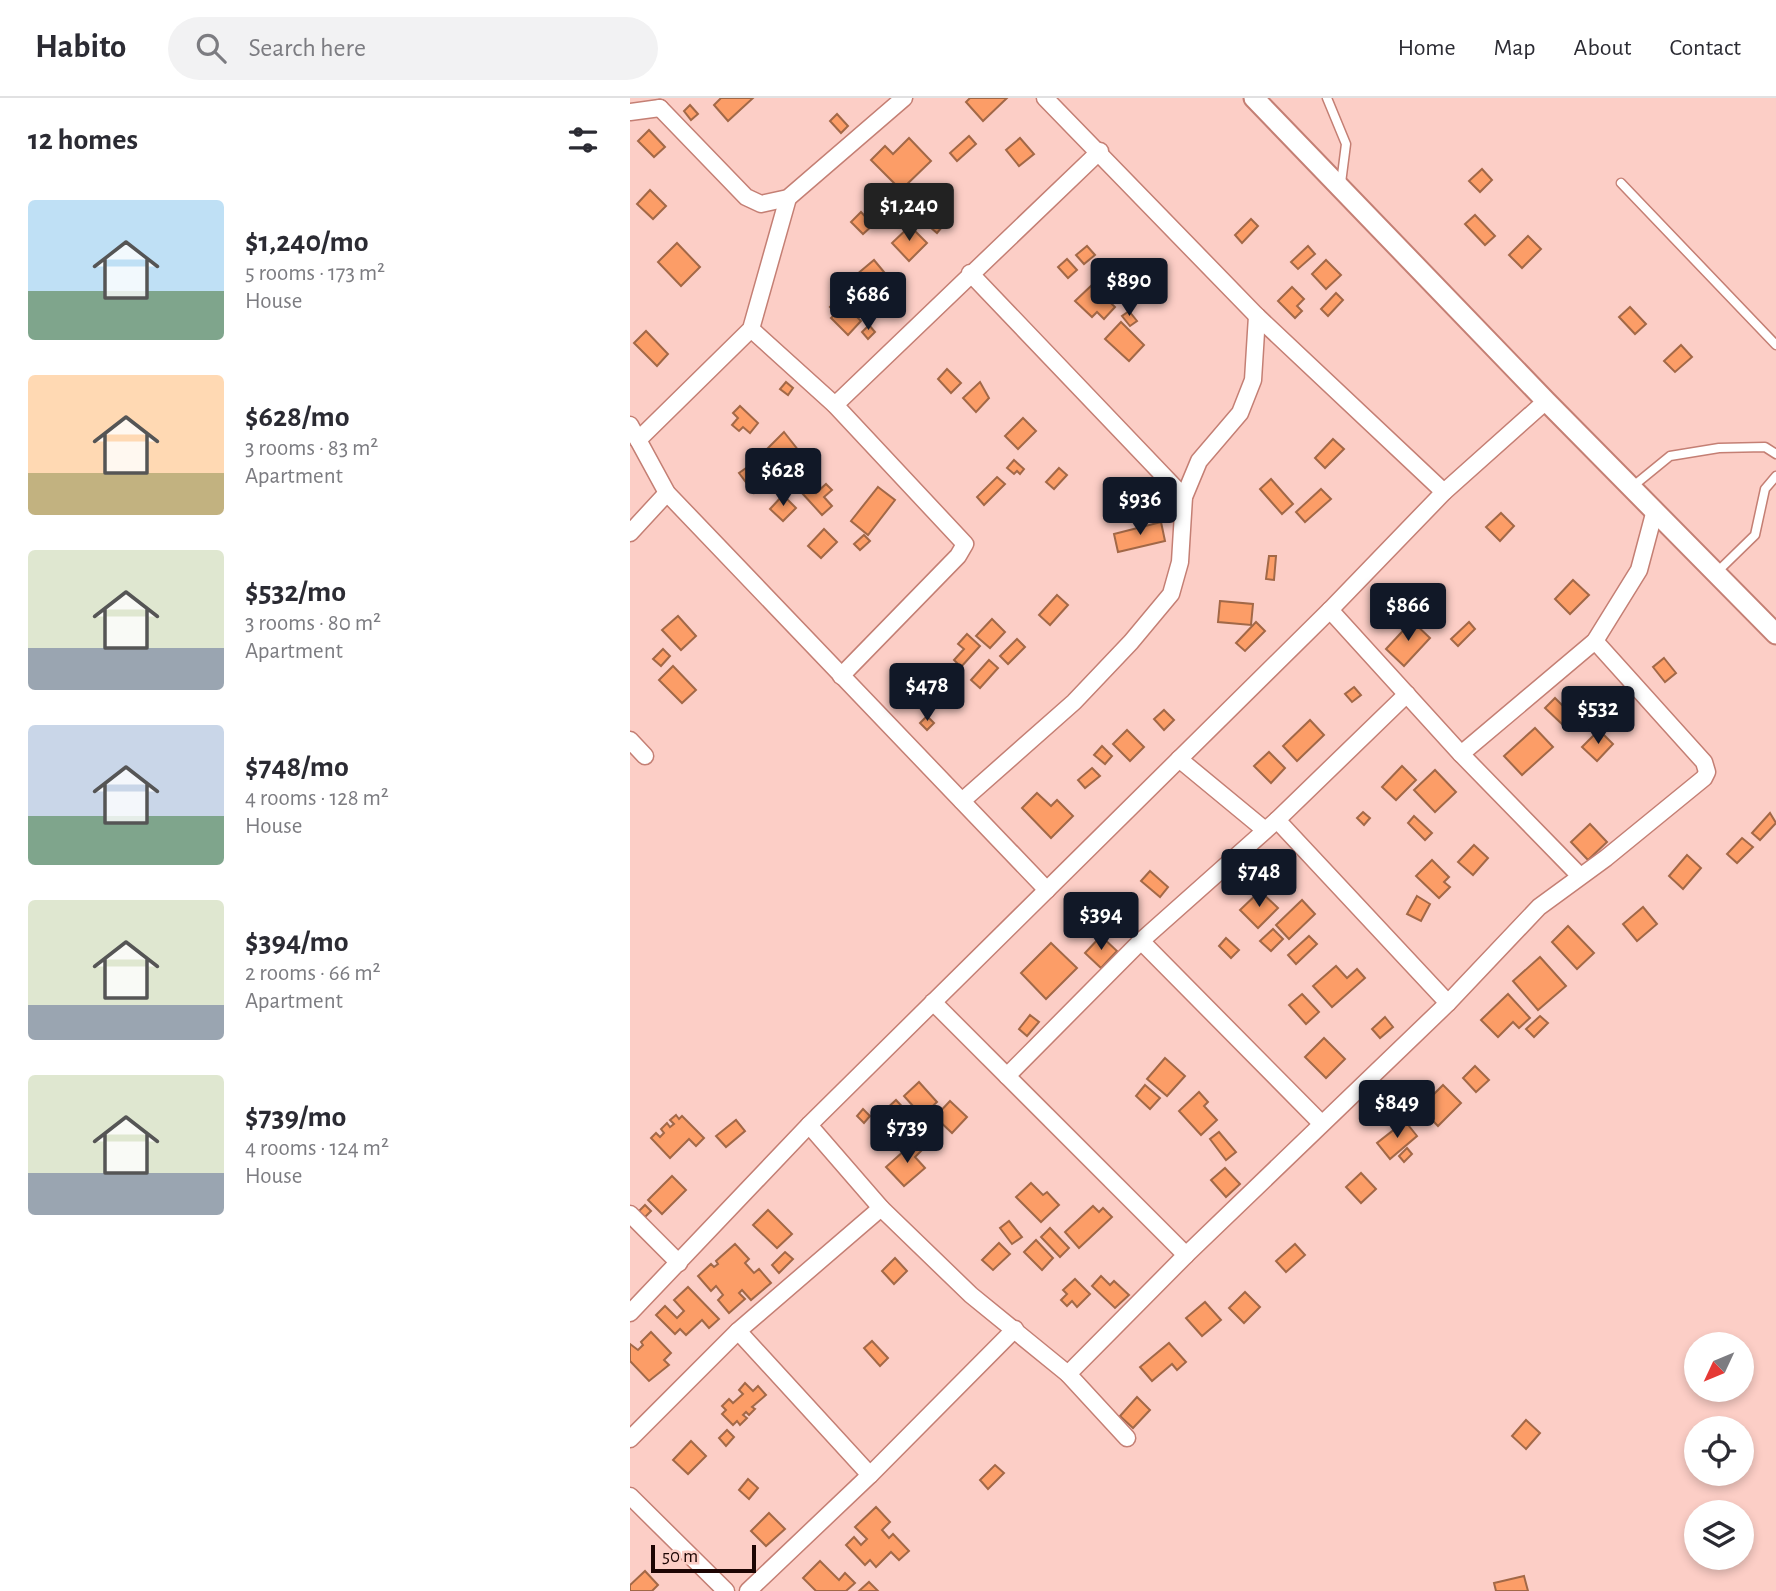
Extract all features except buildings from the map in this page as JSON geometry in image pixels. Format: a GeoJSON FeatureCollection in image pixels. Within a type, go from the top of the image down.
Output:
{"type":"FeatureCollection","features":[{"type":"Feature","properties":{"kind":"street"},"geometry":{"type":"LineString","coordinates":[[630,112],[661,103],[746,197],[761,204],[788,198],[904,98]]}},
{"type":"Feature","properties":{"kind":"street"},"geometry":{"type":"LineString","coordinates":[[1045,98],[1100,151],[1257,316],[1444,492]]}},
{"type":"Feature","properties":{"kind":"street"},"geometry":{"type":"LineString","coordinates":[[1254,98],[1546,401],[1776,634]]}},
{"type":"Feature","properties":{"kind":"street"},"geometry":{"type":"LineString","coordinates":[[835,405],[1100,151]]}},
{"type":"Feature","properties":{"kind":"street"},"geometry":{"type":"LineString","coordinates":[[638,440],[751,329],[788,198]]}},
{"type":"Feature","properties":{"kind":"street"},"geometry":{"type":"LineString","coordinates":[[970,273],[1184,497]]}},
{"type":"Feature","properties":{"kind":"street"},"geometry":{"type":"LineString","coordinates":[[962,801],[1074,702],[1163,607],[1177,579],[1184,497],[1199,461],[1240,413],[1253,380],[1257,316]]}},
{"type":"Feature","properties":{"kind":"street"},"geometry":{"type":"LineString","coordinates":[[751,329],[835,405],[965,544],[958,556],[841,676]]}},
{"type":"Feature","properties":{"kind":"street"},"geometry":{"type":"LineString","coordinates":[[630,1313],[809,1125],[1330,610],[1444,492],[1546,401]]}},
{"type":"Feature","properties":{"kind":"street"},"geometry":{"type":"LineString","coordinates":[[630,425],[667,493],[1047,890]]}},
{"type":"Feature","properties":{"kind":"street"},"geometry":{"type":"LineString","coordinates":[[630,533],[667,493]]}},
{"type":"Feature","properties":{"kind":"street"},"geometry":{"type":"LineString","coordinates":[[1461,754],[1595,640],[1639,570],[1654,510]]}},
{"type":"Feature","properties":{"kind":"street"},"geometry":{"type":"LineString","coordinates":[[1330,610],[1461,754],[1580,876]]}},
{"type":"Feature","properties":{"kind":"street"},"geometry":{"type":"LineString","coordinates":[[1068,1374],[1321,1123],[1448,1003],[1528,918],[1700,783],[1707,772],[1704,762],[1595,640]]}},
{"type":"Feature","properties":{"kind":"street"},"geometry":{"type":"LineString","coordinates":[[1007,1076],[1141,941],[1271,825],[1407,694]]}},
{"type":"Feature","properties":{"kind":"street"},"geometry":{"type":"LineString","coordinates":[[630,740],[645,756]]}},
{"type":"Feature","properties":{"kind":"street"},"geometry":{"type":"LineString","coordinates":[[1179,759],[1271,825],[1448,1003]]}},
{"type":"Feature","properties":{"kind":"street"},"geometry":{"type":"LineString","coordinates":[[1141,941],[1321,1123]]}},
{"type":"Feature","properties":{"kind":"street"},"geometry":{"type":"LineString","coordinates":[[933,1002],[1186,1255]]}},
{"type":"Feature","properties":{"kind":"street"},"geometry":{"type":"LineString","coordinates":[[809,1125],[881,1208],[971,1295],[1068,1374],[1127,1438]]}},
{"type":"Feature","properties":{"kind":"street"},"geometry":{"type":"LineString","coordinates":[[630,1439],[738,1331],[881,1208]]}},
{"type":"Feature","properties":{"kind":"street"},"geometry":{"type":"LineString","coordinates":[[630,1214],[679,1263]]}},
{"type":"Feature","properties":{"kind":"street"},"geometry":{"type":"LineString","coordinates":[[748,1591],[870,1475],[1015,1329]]}},
{"type":"Feature","properties":{"kind":"street"},"geometry":{"type":"LineString","coordinates":[[738,1331],[870,1475]]}},
{"type":"Feature","properties":{"kind":"street"},"geometry":{"type":"LineString","coordinates":[[630,1496],[726,1591]]}},
{"type":"Feature","properties":{"kind":"lane"},"geometry":{"type":"LineString","coordinates":[[1327,98],[1346,144],[1340,186]]}},
{"type":"Feature","properties":{"kind":"lane"},"geometry":{"type":"LineString","coordinates":[[1621,183],[1776,345]]}},
{"type":"Feature","properties":{"kind":"lane"},"geometry":{"type":"LineString","coordinates":[[1632,487],[1670,456],[1719,448],[1765,447],[1776,454]]}},
{"type":"Feature","properties":{"kind":"lane"},"geometry":{"type":"LineString","coordinates":[[1716,573],[1755,535],[1765,489],[1776,476]]}}]}
